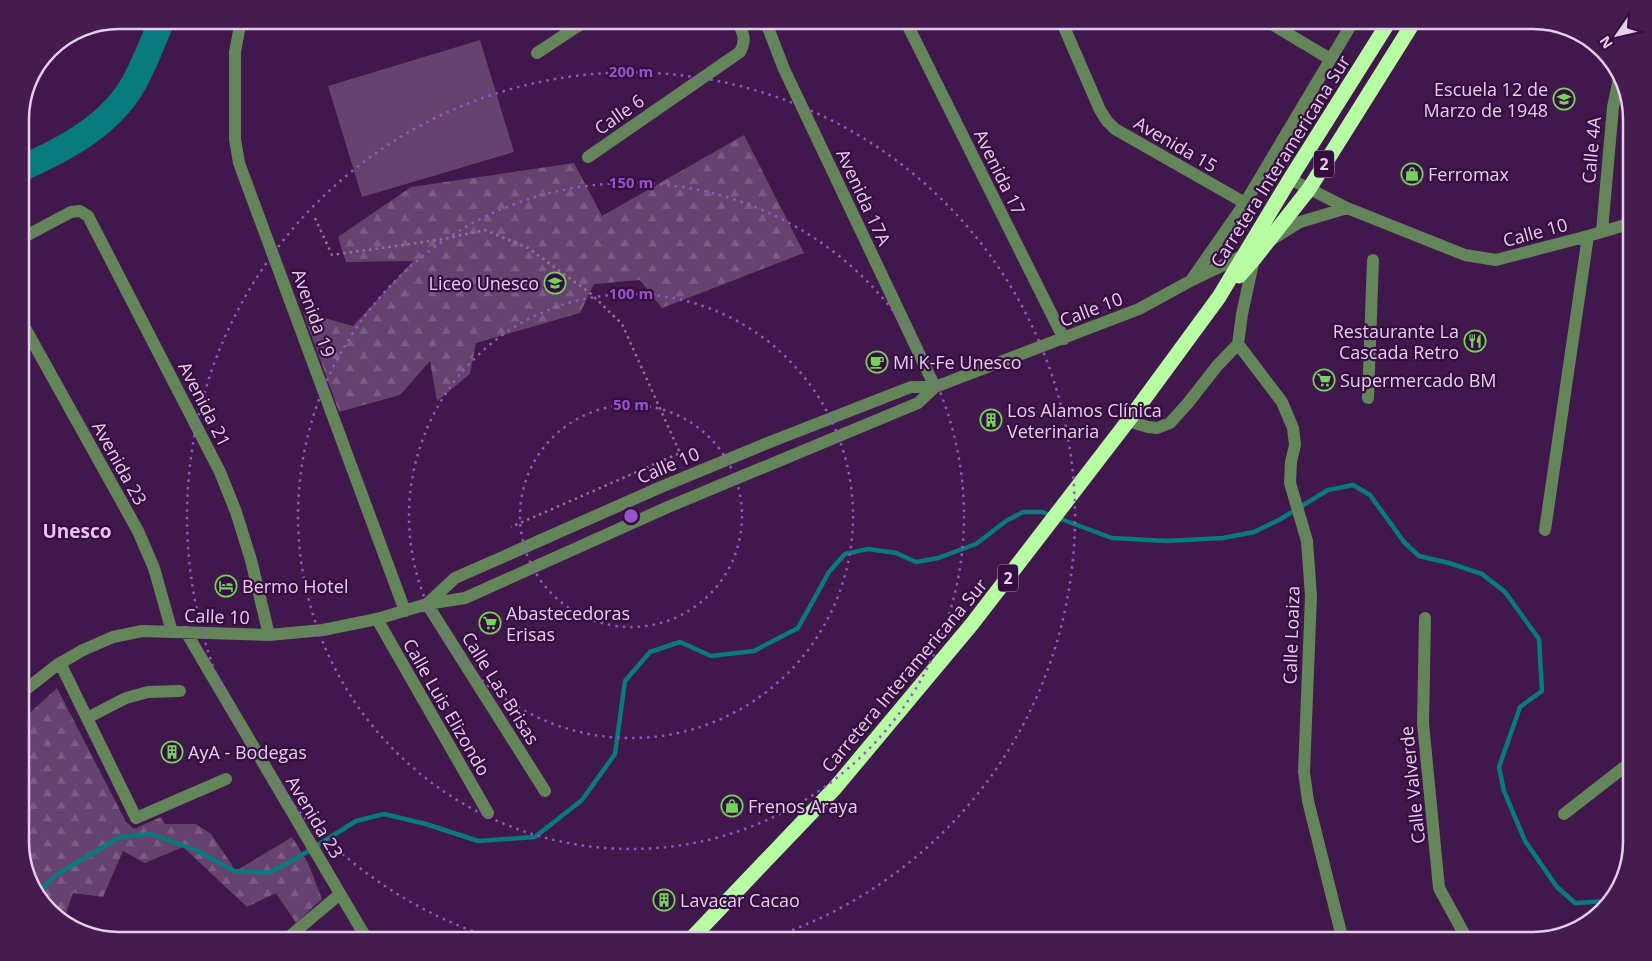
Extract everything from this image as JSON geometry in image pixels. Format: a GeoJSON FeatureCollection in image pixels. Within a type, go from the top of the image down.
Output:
{"type":"FeatureCollection","features":[{"type":"Feature","properties":{"kind":"highway","name":"Carretera Interamericana Sur"},"geometry":{"type":"LineString","coordinates":[[698,932],[835,788],[972,624],[1128,422],[1249,257],[1290,179],[1384,29]]}},
{"type":"Feature","properties":{"kind":"highway","name":"Carretera Interamericana Sur"},"geometry":{"type":"LineString","coordinates":[[1249,257],[1267,242],[1309,189],[1409,29]]}},
{"type":"Feature","properties":{"kind":"street","name":"Avenida 19"},"geometry":{"type":"LineString","coordinates":[[239,29],[235,52],[235,139],[239,163],[405,611]]}},
{"type":"Feature","properties":{"kind":"street"},"geometry":{"type":"LineString","coordinates":[[537,53],[573,29]]}},
{"type":"Feature","properties":{"kind":"street","name":"Calle 6"},"geometry":{"type":"LineString","coordinates":[[588,157],[740,52],[744,44],[744,35],[741,29]]}},
{"type":"Feature","properties":{"kind":"street","name":"Avenida 17A"},"geometry":{"type":"LineString","coordinates":[[768,29],[784,69],[934,387]]}},
{"type":"Feature","properties":{"kind":"street","name":"Avenida 17"},"geometry":{"type":"LineString","coordinates":[[909,29],[1064,339]]}},
{"type":"Feature","properties":{"kind":"street","name":"Avenida 15"},"geometry":{"type":"LineString","coordinates":[[1065,29],[1100,110],[1115,129],[1245,203]]}},
{"type":"Feature","properties":{"kind":"street"},"geometry":{"type":"LineString","coordinates":[[1280,29],[1330,59]]}},
{"type":"Feature","properties":{"kind":"street"},"geometry":{"type":"LineString","coordinates":[[1192,280],[1245,203],[1348,29]]}},
{"type":"Feature","properties":{"kind":"street","name":"Calle 4A"},"geometry":{"type":"LineString","coordinates":[[1602,231],[1613,107],[1617,88]]}},
{"type":"Feature","properties":{"kind":"street","name":"Calle 10"},"geometry":{"type":"LineString","coordinates":[[1290,179],[1347,208],[1465,255],[1496,260],[1623,225]]}},
{"type":"Feature","properties":{"kind":"street"},"geometry":{"type":"LineString","coordinates":[[1267,242],[1300,222],[1347,208]]}},
{"type":"Feature","properties":{"kind":"street","name":"Avenida 21"},"geometry":{"type":"LineString","coordinates":[[29,234],[71,212],[80,211],[88,216],[220,472],[236,512],[251,560],[269,635]]}},
{"type":"Feature","properties":{"kind":"street"},"geometry":{"type":"LineString","coordinates":[[1545,530],[1588,236]]}},
{"type":"Feature","properties":{"kind":"street","name":"Calle 10"},"geometry":{"type":"LineString","coordinates":[[427,604],[455,578],[661,487],[911,387],[934,387],[1064,339],[1138,309],[1192,280],[1249,257]]}},
{"type":"Feature","properties":{"kind":"street"},"geometry":{"type":"LineString","coordinates":[[1128,422],[1148,428],[1157,428],[1170,423],[1217,366],[1238,344],[1249,257]]}},
{"type":"Feature","properties":{"kind":"street"},"geometry":{"type":"LineString","coordinates":[[1368,398],[1373,260]]}},
{"type":"Feature","properties":{"kind":"street","name":"Avenida 23"},"geometry":{"type":"LineString","coordinates":[[29,335],[140,537],[154,568],[172,632]]}},
{"type":"Feature","properties":{"kind":"street","name":"Calle Loaiza"},"geometry":{"type":"LineString","coordinates":[[1238,344],[1282,402],[1293,428],[1295,445],[1291,462],[1290,483],[1307,542],[1311,596],[1304,772],[1308,801],[1341,932]]}},
{"type":"Feature","properties":{"kind":"street","name":"Calle 10"},"geometry":{"type":"LineString","coordinates":[[29,687],[60,664],[83,650],[113,637],[142,632],[269,635],[323,630],[377,619],[427,604],[465,598],[668,507],[918,403],[934,387]]}},
{"type":"Feature","properties":{"kind":"street","name":"Calle Las Brisas"},"geometry":{"type":"LineString","coordinates":[[427,604],[544,791]]}},
{"type":"Feature","properties":{"kind":"street","name":"Calle Valverde"},"geometry":{"type":"LineString","coordinates":[[1425,618],[1422,723],[1439,888],[1463,932]]}},
{"type":"Feature","properties":{"kind":"street","name":"Calle Luis Elizondo"},"geometry":{"type":"LineString","coordinates":[[377,619],[488,813]]}},
{"type":"Feature","properties":{"kind":"street","name":"Avenida 23"},"geometry":{"type":"LineString","coordinates":[[186,632],[363,932]]}},
{"type":"Feature","properties":{"kind":"street"},"geometry":{"type":"LineString","coordinates":[[60,664],[136,818],[226,779]]}},
{"type":"Feature","properties":{"kind":"street"},"geometry":{"type":"LineString","coordinates":[[87,718],[126,698],[148,692],[180,690]]}},
{"type":"Feature","properties":{"kind":"street"},"geometry":{"type":"LineString","coordinates":[[1564,814],[1623,768]]}},
{"type":"Feature","properties":{"kind":"street"},"geometry":{"type":"LineString","coordinates":[[295,932],[340,894]]}},
{"type":"Feature","properties":{"kind":"path"},"geometry":{"type":"LineString","coordinates":[[315,218],[332,255],[438,240],[485,230],[528,248],[590,293],[622,324],[680,452],[511,527]]}},
{"type":"Feature","properties":{"kind":"green space"},"geometry":{"type":"Polygon","coordinates":[[[480,40],[514,152],[362,197],[328,86],[480,40]]]}},
{"type":"Feature","properties":{"kind":"green space"},"geometry":{"type":"Polygon","coordinates":[[[744,135],[804,253],[662,308],[640,280],[594,284],[580,313],[476,343],[470,374],[437,401],[430,361],[400,395],[339,412],[303,312],[353,326],[413,261],[346,262],[338,237],[411,187],[574,163],[602,216],[744,135]]]}},
{"type":"Feature","properties":{"kind":"green space"},"geometry":{"type":"Polygon","coordinates":[[[57,688],[126,822],[134,829],[161,817],[165,824],[196,824],[211,834],[236,871],[292,837],[308,863],[322,899],[296,923],[276,893],[247,907],[183,847],[145,863],[123,851],[103,897],[73,893],[65,915],[64,914],[47,897],[38,882],[30,860],[29,766],[31,764],[29,761],[29,714],[57,688]]]}},
{"type":"Feature","properties":{"kind":"waterway"},"geometry":{"type":"LineString","coordinates":[[29,165],[69,145],[99,124],[112,112],[134,83],[158,29]]}},
{"type":"Feature","properties":{"kind":"waterway"},"geometry":{"type":"LineString","coordinates":[[42,889],[56,875],[120,837],[151,834],[196,850],[234,871],[268,873],[294,860],[356,821],[384,814],[426,824],[478,841],[535,837],[582,800],[615,754],[625,681],[650,652],[680,642],[711,656],[754,651],[798,628],[829,572],[845,554],[868,549],[896,553],[916,562],[938,558],[976,544],[1006,521],[1023,512],[1042,512],[1112,538],[1167,541],[1223,538],[1254,532],[1279,520],[1328,490],[1353,485],[1370,495],[1404,542],[1419,556],[1449,563],[1482,574],[1505,592],[1539,639],[1542,691],[1520,707],[1499,767],[1504,791],[1525,841],[1557,887],[1575,903],[1601,901]]}},
{"type":"Feature","properties":{"kind":"place","name":"Escuela 12 de Marzo de 1948"},"geometry":{"type":"Point","coordinates":[1564,99]}},
{"type":"Feature","properties":{"kind":"place","name":"Ferromax"},"geometry":{"type":"Point","coordinates":[1412,174]}},
{"type":"Feature","properties":{"kind":"place","name":"Liceo Unesco"},"geometry":{"type":"Point","coordinates":[555,283]}},
{"type":"Feature","properties":{"kind":"place","name":"Restaurante La Cascada Retro"},"geometry":{"type":"Point","coordinates":[1475,341]}},
{"type":"Feature","properties":{"kind":"place","name":"Mi K-Fe Unesco"},"geometry":{"type":"Point","coordinates":[877,362]}},
{"type":"Feature","properties":{"kind":"place","name":"Supermercado BM"},"geometry":{"type":"Point","coordinates":[1324,380]}},
{"type":"Feature","properties":{"kind":"place","name":"Los Alamos Clínica Veterinaria"},"geometry":{"type":"Point","coordinates":[991,420]}},
{"type":"Feature","properties":{"kind":"place","name":"Bermo Hotel"},"geometry":{"type":"Point","coordinates":[226,586]}},
{"type":"Feature","properties":{"kind":"place","name":"Abastecedoras Erisas"},"geometry":{"type":"Point","coordinates":[490,623]}},
{"type":"Feature","properties":{"kind":"place","name":"AyA - Bodegas"},"geometry":{"type":"Point","coordinates":[172,752]}},
{"type":"Feature","properties":{"kind":"place","name":"Frenos Araya"},"geometry":{"type":"Point","coordinates":[732,806]}},
{"type":"Feature","properties":{"kind":"place","name":"Lavacar Cacao"},"geometry":{"type":"Point","coordinates":[664,900]}},
{"type":"Feature","properties":{"kind":"district","name":"Unesco"},"geometry":{"type":"Point","coordinates":[77,531]}}]}
